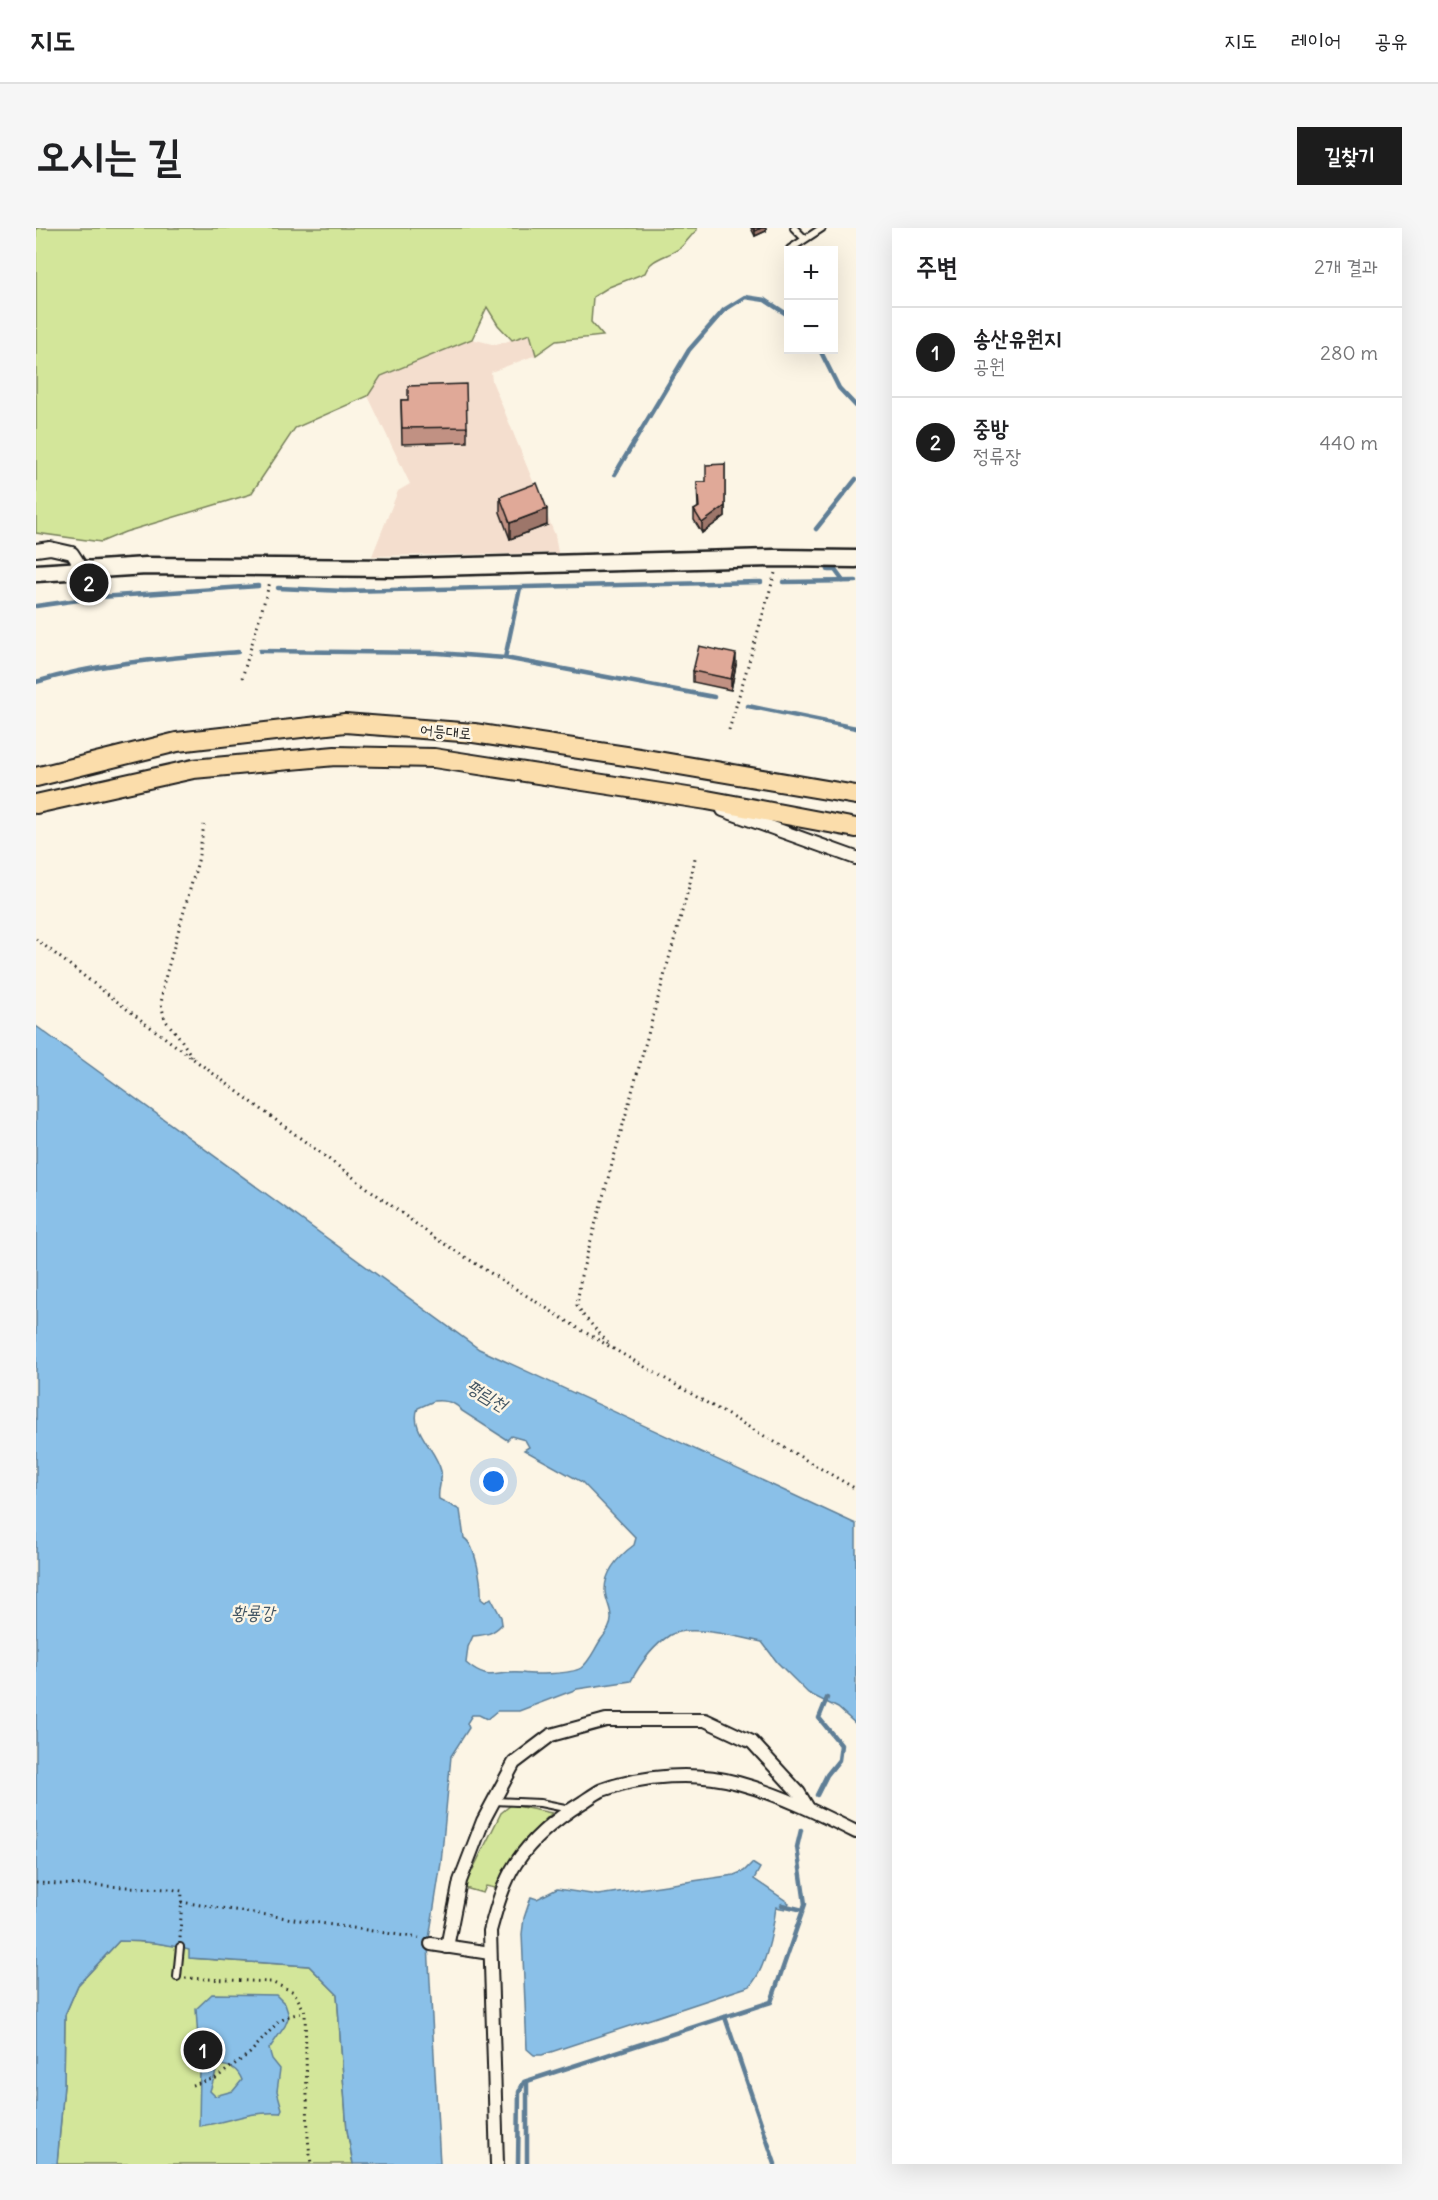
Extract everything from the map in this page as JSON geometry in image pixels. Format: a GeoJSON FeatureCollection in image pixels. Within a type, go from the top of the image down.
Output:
{"type":"FeatureCollection","features":[{"type":"Feature","properties":{"kind":"main road"},"geometry":{"type":"LineString","coordinates":[[36,573],[146,566],[487,567],[775,558],[856,559]]}},
{"type":"Feature","properties":{"kind":"main road","name":"어등대로"},"geometry":{"type":"LineString","coordinates":[[36,777],[177,742],[345,723],[474,733],[856,795]]}},
{"type":"Feature","properties":{"kind":"main road","name":"어등대로"},"geometry":{"type":"LineString","coordinates":[[36,804],[193,769],[335,756],[434,759],[688,797],[856,828]]}},
{"type":"Feature","properties":{"kind":"street"},"geometry":{"type":"LineString","coordinates":[[36,550],[50,548],[72,553],[83,570]]}},
{"type":"Feature","properties":{"kind":"street"},"geometry":{"type":"LineString","coordinates":[[688,797],[856,858]]}},
{"type":"Feature","properties":{"kind":"street"},"geometry":{"type":"LineString","coordinates":[[447,1947],[460,1881],[483,1821],[514,1763],[551,1735],[606,1720],[705,1720],[752,1742],[799,1793],[808,1808]]}},
{"type":"Feature","properties":{"kind":"street"},"geometry":{"type":"LineString","coordinates":[[497,2164],[490,1931],[498,1902],[515,1864],[549,1826],[601,1790],[643,1780],[693,1776],[737,1782],[808,1808],[856,1832]]}},
{"type":"Feature","properties":{"kind":"street"},"geometry":{"type":"LineString","coordinates":[[431,1944],[490,1953]]}},
{"type":"Feature","properties":{"kind":"lane"},"geometry":{"type":"LineString","coordinates":[[794,228],[804,238]]}},
{"type":"Feature","properties":{"kind":"lane"},"geometry":{"type":"LineString","coordinates":[[794,246],[822,228]]}},
{"type":"Feature","properties":{"kind":"lane"},"geometry":{"type":"LineString","coordinates":[[494,1801],[540,1803],[571,1809]]}},
{"type":"Feature","properties":{"kind":"lane"},"geometry":{"type":"LineString","coordinates":[[177,1977],[180,1947]]}},
{"type":"Feature","properties":{"kind":"path"},"geometry":{"type":"LineString","coordinates":[[729,730],[775,574],[775,558]]}},
{"type":"Feature","properties":{"kind":"path"},"geometry":{"type":"LineString","coordinates":[[242,678],[275,567]]}},
{"type":"Feature","properties":{"kind":"path"},"geometry":{"type":"LineString","coordinates":[[193,1059],[165,1020],[161,1004],[164,982],[198,861],[204,825]]}},
{"type":"Feature","properties":{"kind":"path"},"geometry":{"type":"LineString","coordinates":[[611,1347],[577,1305],[581,1276],[695,858]]}},
{"type":"Feature","properties":{"kind":"path"},"geometry":{"type":"LineString","coordinates":[[36,939],[193,1059],[435,1238],[580,1330],[856,1490]]}},
{"type":"Feature","properties":{"kind":"path"},"geometry":{"type":"LineString","coordinates":[[36,1883],[182,1891],[180,1947]]}},
{"type":"Feature","properties":{"kind":"path"},"geometry":{"type":"LineString","coordinates":[[181,1905],[422,1939],[431,1944]]}},
{"type":"Feature","properties":{"kind":"path"},"geometry":{"type":"LineString","coordinates":[[177,1977],[271,1982],[294,1992],[305,2012],[310,2164]]}},
{"type":"Feature","properties":{"kind":"path"},"geometry":{"type":"LineString","coordinates":[[192,2085],[214,2078],[250,2053],[278,2022],[305,2012]]}},
{"type":"Feature","properties":{"kind":"shaded area"},"geometry":{"type":"Polygon","coordinates":[[[529,334],[536,355],[491,372],[492,381],[555,535],[558,553],[372,556],[398,491],[410,484],[368,396],[381,376],[472,339],[496,345],[529,334]]]}},
{"type":"Feature","properties":{"kind":"green space"},"geometry":{"type":"Polygon","coordinates":[[[36,228],[696,228],[697,230],[680,248],[651,264],[645,273],[609,287],[593,297],[591,322],[603,336],[556,341],[536,355],[530,334],[512,340],[498,325],[487,307],[472,339],[381,376],[368,396],[295,428],[251,494],[125,532],[101,542],[36,533],[36,228]]]}},
{"type":"Feature","properties":{"kind":"green space"},"geometry":{"type":"Polygon","coordinates":[[[511,1805],[552,1813],[520,1848],[495,1888],[486,1886],[483,1893],[465,1888],[501,1813],[511,1805]]]}},
{"type":"Feature","properties":{"kind":"green space"},"geometry":{"type":"Polygon","coordinates":[[[119,1941],[137,1941],[190,1949],[190,1958],[309,1966],[337,1994],[347,2130],[353,2164],[57,2164],[64,2085],[65,2015],[78,1985],[119,1941]]]}},
{"type":"Feature","properties":{"kind":"water","name":"황룡강"},"geometry":{"type":"Polygon","coordinates":[[[36,1026],[479,1349],[856,1524],[856,1724],[838,1708],[808,1693],[777,1662],[762,1642],[702,1631],[679,1632],[664,1639],[638,1668],[631,1681],[577,1689],[519,1711],[497,1711],[487,1719],[479,1715],[472,1715],[467,1723],[469,1728],[451,1756],[441,1863],[428,1945],[440,2164],[353,2164],[347,2130],[337,1994],[309,1966],[189,1958],[189,1950],[154,1943],[119,1941],[78,1985],[65,2015],[64,2085],[57,2164],[36,2164],[36,1026]],[[438,1401],[418,1408],[417,1424],[441,1471],[439,1499],[460,1510],[464,1538],[472,1549],[477,1566],[481,1599],[485,1602],[491,1598],[501,1617],[502,1624],[489,1633],[473,1636],[468,1647],[466,1663],[488,1675],[553,1674],[581,1668],[610,1624],[611,1614],[605,1590],[607,1576],[618,1559],[634,1545],[636,1538],[582,1482],[524,1450],[529,1447],[525,1440],[511,1436],[507,1440],[457,1406],[449,1402],[438,1401]]]}},
{"type":"Feature","properties":{"kind":"water"},"geometry":{"type":"Polygon","coordinates":[[[752,1863],[760,1868],[754,1879],[789,1903],[785,1909],[776,1907],[771,1938],[764,1960],[756,1979],[750,1986],[542,2055],[534,2055],[527,2049],[522,1934],[524,1918],[531,1897],[537,1899],[557,1889],[598,1895],[734,1875],[744,1871],[752,1863]]]}},
{"type":"Feature","properties":{"kind":"water"},"geometry":{"type":"Polygon","coordinates":[[[212,1994],[276,1995],[285,2004],[289,2016],[269,2049],[272,2059],[280,2069],[277,2091],[282,2109],[280,2113],[248,2115],[199,2126],[200,2069],[196,2009],[212,1994]],[[218,2065],[210,2091],[215,2096],[233,2091],[242,2080],[236,2070],[218,2065]]]}},
{"type":"Feature","properties":{"kind":"building"},"geometry":{"type":"Polygon","coordinates":[[[466,384],[467,427],[402,428],[401,400],[408,400],[408,386],[466,384]]]}},
{"type":"Feature","properties":{"kind":"building"},"geometry":{"type":"Polygon","coordinates":[[[725,464],[725,506],[702,523],[694,510],[699,507],[697,482],[706,482],[706,465],[725,464]]]}},
{"type":"Feature","properties":{"kind":"building"},"geometry":{"type":"Polygon","coordinates":[[[537,483],[547,509],[510,523],[500,497],[537,483]]]}},
{"type":"Feature","properties":{"kind":"building"},"geometry":{"type":"Polygon","coordinates":[[[699,646],[736,654],[731,679],[693,671],[699,646]]]}},
{"type":"Feature","properties":{"kind":"waterway"},"geometry":{"type":"LineString","coordinates":[[615,474],[689,350],[724,310],[745,297],[765,300],[784,312]]}},
{"type":"Feature","properties":{"kind":"waterway"},"geometry":{"type":"LineString","coordinates":[[822,354],[839,388],[856,406]]}},
{"type":"Feature","properties":{"kind":"waterway"},"geometry":{"type":"LineString","coordinates":[[816,529],[856,479]]}},
{"type":"Feature","properties":{"kind":"waterway"},"geometry":{"type":"LineString","coordinates":[[826,563],[828,570],[835,570],[843,581]]}},
{"type":"Feature","properties":{"kind":"waterway"},"geometry":{"type":"LineString","coordinates":[[783,582],[856,581]]}},
{"type":"Feature","properties":{"kind":"waterway"},"geometry":{"type":"LineString","coordinates":[[278,588],[344,591],[761,582]]}},
{"type":"Feature","properties":{"kind":"waterway"},"geometry":{"type":"LineString","coordinates":[[36,606],[100,597],[258,586]]}},
{"type":"Feature","properties":{"kind":"waterway"},"geometry":{"type":"LineString","coordinates":[[505,658],[520,588]]}},
{"type":"Feature","properties":{"kind":"waterway"},"geometry":{"type":"LineString","coordinates":[[260,651],[438,653],[505,658],[714,697]]}},
{"type":"Feature","properties":{"kind":"waterway"},"geometry":{"type":"LineString","coordinates":[[36,682],[111,665],[238,652]]}},
{"type":"Feature","properties":{"kind":"waterway"},"geometry":{"type":"LineString","coordinates":[[748,706],[856,728]]}},
{"type":"Feature","properties":{"kind":"waterway"},"geometry":{"type":"LineString","coordinates":[[817,1795],[827,1775],[839,1760],[841,1745],[819,1718],[827,1698]]}},
{"type":"Feature","properties":{"kind":"waterway"},"geometry":{"type":"LineString","coordinates":[[518,2164],[519,2092],[524,2082],[771,2002],[805,1904],[797,1847],[801,1830]]}},
{"type":"Feature","properties":{"kind":"waterway"},"geometry":{"type":"LineString","coordinates":[[782,1905],[803,1910]]}},
{"type":"Feature","properties":{"kind":"waterway"},"geometry":{"type":"LineString","coordinates":[[725,2017],[775,2164]]}},
{"type":"Feature","properties":{"kind":"waterway"},"geometry":{"type":"LineString","coordinates":[[527,2081],[527,2164]]}},
{"type":"Feature","properties":{"kind":"place","name":"중방"},"geometry":{"type":"Point","coordinates":[89,583]}},
{"type":"Feature","properties":{"kind":"place","name":"송산유원지"},"geometry":{"type":"Point","coordinates":[203,2050]}},
{"type":"Feature","properties":{"kind":"water label","name":"평림천"},"geometry":{"type":"Point","coordinates":[487,1395]}}]}
